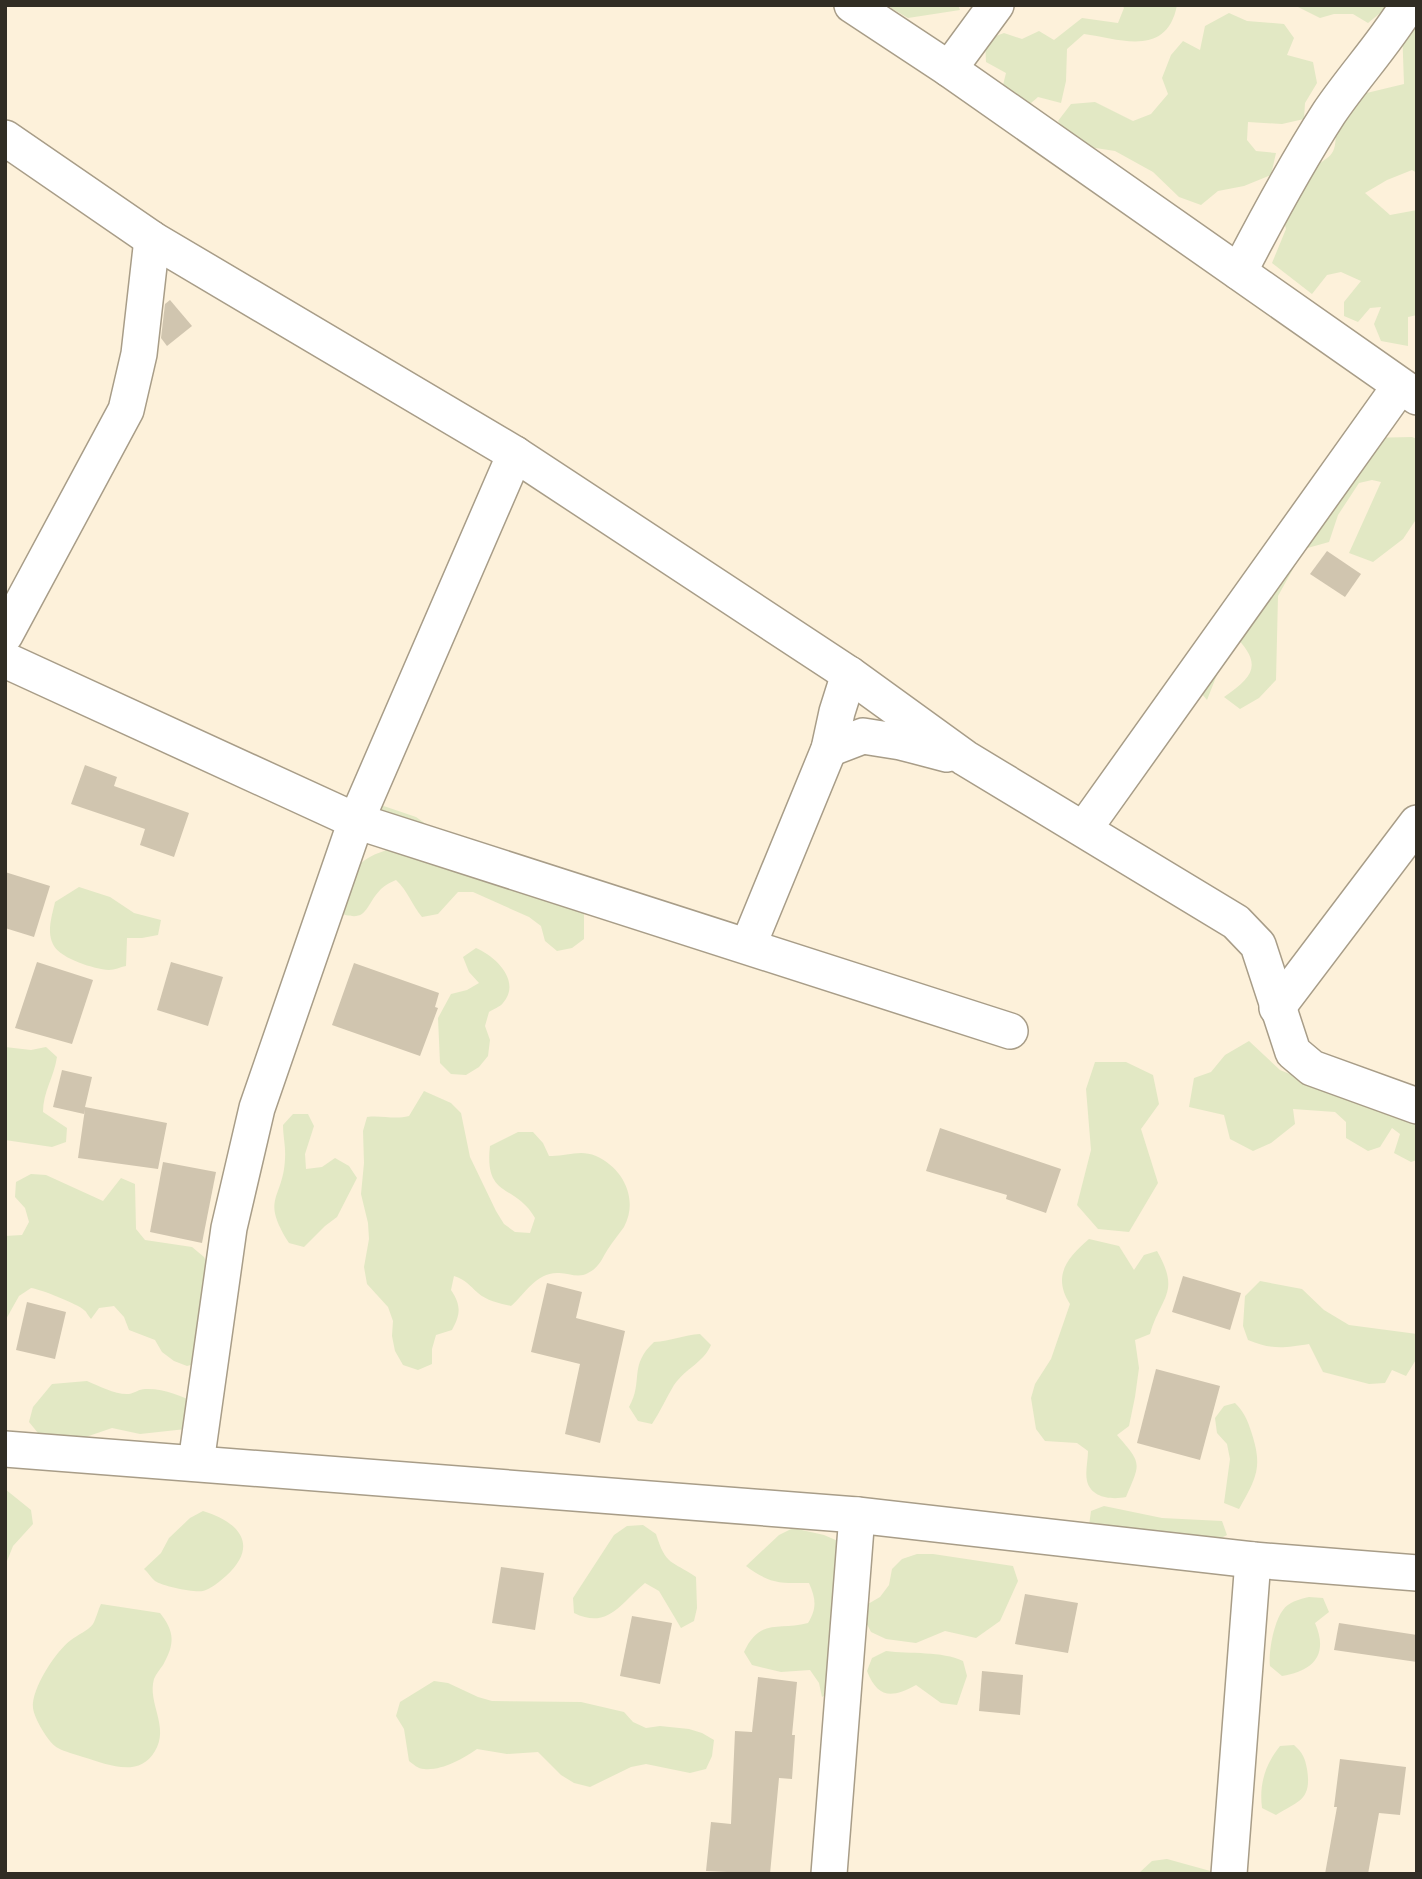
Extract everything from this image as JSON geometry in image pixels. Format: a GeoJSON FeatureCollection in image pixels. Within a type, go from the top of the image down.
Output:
{"type":"FeatureCollection","features":[{"type":"Feature","properties":{"kind":"street"},"geometry":{"type":"LineString","coordinates":[[852,5],[949,69],[1409,391],[1084,829]]}},
{"type":"Feature","properties":{"kind":"street"},"geometry":{"type":"LineString","coordinates":[[949,69],[996,5]]}},
{"type":"Feature","properties":{"kind":"street"},"geometry":{"type":"LineString","coordinates":[[1239,272],[1269,215],[1329,114],[1397,24],[1408,5]]}},
{"type":"Feature","properties":{"kind":"street"},"geometry":{"type":"LineString","coordinates":[[5,138],[152,239],[515,454],[849,674],[965,758],[1236,922],[1258,945],[1293,1052],[1312,1068],[1417,1106]]}},
{"type":"Feature","properties":{"kind":"street"},"geometry":{"type":"LineString","coordinates":[[5,635],[126,410],[139,354],[152,239]]}},
{"type":"Feature","properties":{"kind":"street"},"geometry":{"type":"LineString","coordinates":[[196,1463],[229,1228],[257,1108],[356,821],[515,454]]}},
{"type":"Feature","properties":{"kind":"street"},"geometry":{"type":"LineString","coordinates":[[5,660],[356,821],[1010,1031]]}},
{"type":"Feature","properties":{"kind":"street"},"geometry":{"type":"LineString","coordinates":[[748,946],[829,750],[849,674]]}},
{"type":"Feature","properties":{"kind":"street"},"geometry":{"type":"LineString","coordinates":[[829,750],[863,736],[901,742],[965,758]]}},
{"type":"Feature","properties":{"kind":"street"},"geometry":{"type":"LineString","coordinates":[[1277,1008],[1417,823]]}},
{"type":"Feature","properties":{"kind":"street"},"geometry":{"type":"LineString","coordinates":[[5,1449],[857,1515],[1253,1560],[1417,1573]]}},
{"type":"Feature","properties":{"kind":"street"},"geometry":{"type":"LineString","coordinates":[[830,1874],[857,1515]]}},
{"type":"Feature","properties":{"kind":"street"},"geometry":{"type":"LineString","coordinates":[[1229,1874],[1253,1560]]}},
{"type":"Feature","properties":{"kind":"green space"},"geometry":{"type":"Polygon","coordinates":[[[891,5],[958,5],[960,10],[908,18],[891,8],[891,5]]]}},
{"type":"Feature","properties":{"kind":"green space"},"geometry":{"type":"Polygon","coordinates":[[[1122,5],[1177,5],[1172,22],[1163,33],[1153,39],[1127,41],[1084,34],[1067,49],[1066,81],[1061,103],[1038,97],[1023,110],[1001,93],[1006,73],[986,62],[985,40],[1004,33],[1022,39],[1039,31],[1054,40],[1082,18],[1118,23],[1124,8],[1122,5]]]}},
{"type":"Feature","properties":{"kind":"green space"},"geometry":{"type":"Polygon","coordinates":[[[1294,5],[1390,5],[1368,23],[1353,14],[1334,14],[1320,18],[1294,5]]]}},
{"type":"Feature","properties":{"kind":"green space"},"geometry":{"type":"Polygon","coordinates":[[[1417,10],[1417,173],[1412,170],[1365,193],[1390,215],[1417,210],[1417,315],[1408,317],[1408,346],[1381,341],[1374,324],[1381,307],[1370,308],[1358,322],[1344,316],[1344,302],[1361,281],[1341,272],[1327,275],[1312,294],[1272,263],[1286,229],[1281,210],[1300,180],[1327,159],[1334,150],[1335,117],[1350,97],[1404,84],[1402,27],[1417,10]]]}},
{"type":"Feature","properties":{"kind":"green space"},"geometry":{"type":"Polygon","coordinates":[[[1229,13],[1247,21],[1284,24],[1294,38],[1287,55],[1313,62],[1317,83],[1305,103],[1304,119],[1282,124],[1248,122],[1247,140],[1256,151],[1276,153],[1271,175],[1244,186],[1218,191],[1201,205],[1179,197],[1153,172],[1115,151],[1076,145],[1058,121],[1071,104],[1095,102],[1133,121],[1151,114],[1168,94],[1162,78],[1171,55],[1183,41],[1200,50],[1205,26],[1229,13]]]}},
{"type":"Feature","properties":{"kind":"green space"},"geometry":{"type":"Polygon","coordinates":[[[1365,438],[1417,439],[1417,518],[1403,539],[1373,562],[1349,553],[1381,482],[1372,480],[1359,483],[1338,515],[1329,542],[1304,549],[1278,596],[1276,680],[1259,698],[1240,709],[1224,697],[1243,682],[1251,668],[1248,653],[1233,634],[1207,700],[1185,674],[1250,564],[1281,542],[1365,438]]]}},
{"type":"Feature","properties":{"kind":"green space"},"geometry":{"type":"Polygon","coordinates":[[[372,802],[416,817],[440,834],[584,908],[584,939],[572,948],[557,951],[545,941],[541,926],[529,917],[473,892],[458,892],[438,914],[422,917],[396,880],[381,889],[360,915],[336,912],[341,887],[351,872],[368,858],[388,850],[372,802]]]}},
{"type":"Feature","properties":{"kind":"green space"},"geometry":{"type":"Polygon","coordinates":[[[79,887],[110,897],[134,913],[161,920],[158,935],[127,938],[126,966],[113,970],[87,965],[64,955],[52,941],[52,913],[55,902],[79,887]]]}},
{"type":"Feature","properties":{"kind":"green space"},"geometry":{"type":"Polygon","coordinates":[[[476,948],[491,957],[504,970],[508,978],[508,995],[502,1004],[489,1012],[485,1026],[490,1040],[488,1056],[479,1067],[466,1075],[451,1074],[440,1063],[438,1018],[451,994],[467,990],[479,983],[469,972],[463,957],[476,948]]]}},
{"type":"Feature","properties":{"kind":"green space"},"geometry":{"type":"Polygon","coordinates":[[[1249,1041],[1280,1070],[1302,1079],[1417,1112],[1417,1160],[1411,1162],[1394,1153],[1400,1134],[1392,1128],[1380,1147],[1368,1151],[1346,1138],[1346,1122],[1335,1112],[1293,1109],[1295,1124],[1271,1143],[1253,1151],[1230,1139],[1224,1115],[1189,1107],[1194,1078],[1211,1072],[1225,1055],[1249,1041]]]}},
{"type":"Feature","properties":{"kind":"green space"},"geometry":{"type":"Polygon","coordinates":[[[5,1047],[31,1050],[46,1047],[57,1057],[43,1112],[67,1128],[66,1142],[52,1147],[5,1140],[5,1047]]]}},
{"type":"Feature","properties":{"kind":"green space"},"geometry":{"type":"Polygon","coordinates":[[[1095,1062],[1126,1062],[1153,1075],[1159,1104],[1141,1129],[1158,1183],[1129,1232],[1098,1229],[1077,1205],[1091,1150],[1086,1089],[1095,1062]]]}},
{"type":"Feature","properties":{"kind":"green space"},"geometry":{"type":"Polygon","coordinates":[[[424,1091],[451,1103],[461,1113],[470,1157],[496,1211],[504,1224],[515,1232],[530,1233],[535,1218],[519,1199],[496,1183],[489,1163],[490,1146],[518,1132],[533,1132],[543,1143],[549,1156],[584,1153],[606,1161],[626,1185],[630,1206],[624,1227],[595,1268],[580,1275],[557,1273],[543,1276],[511,1306],[485,1298],[454,1276],[451,1290],[457,1300],[457,1319],[452,1330],[436,1335],[432,1364],[418,1370],[403,1365],[395,1351],[393,1321],[388,1307],[367,1284],[364,1267],[369,1239],[368,1223],[361,1194],[363,1131],[367,1117],[409,1116],[424,1091]]]}},
{"type":"Feature","properties":{"kind":"green space"},"geometry":{"type":"Polygon","coordinates":[[[293,1114],[308,1114],[314,1126],[305,1154],[306,1169],[322,1167],[335,1158],[349,1166],[357,1178],[337,1217],[304,1247],[289,1243],[280,1228],[274,1207],[285,1159],[283,1125],[293,1114]]]}},
{"type":"Feature","properties":{"kind":"green space"},"geometry":{"type":"Polygon","coordinates":[[[31,1174],[46,1175],[103,1201],[121,1178],[135,1184],[136,1229],[145,1240],[192,1247],[204,1257],[211,1271],[201,1362],[187,1366],[174,1361],[162,1352],[155,1340],[129,1330],[124,1317],[114,1306],[99,1308],[91,1319],[74,1304],[31,1288],[19,1296],[5,1321],[5,1236],[22,1235],[29,1222],[25,1208],[15,1197],[16,1182],[31,1174]]]}},
{"type":"Feature","properties":{"kind":"green space"},"geometry":{"type":"Polygon","coordinates":[[[1089,1239],[1119,1246],[1134,1270],[1144,1255],[1157,1251],[1168,1276],[1167,1294],[1150,1334],[1135,1340],[1139,1368],[1135,1397],[1129,1426],[1117,1435],[1135,1458],[1136,1470],[1126,1497],[1120,1498],[1103,1497],[1089,1487],[1086,1474],[1088,1451],[1077,1443],[1045,1441],[1036,1429],[1031,1398],[1035,1384],[1051,1359],[1070,1304],[1062,1285],[1064,1268],[1074,1253],[1089,1239]]]}},
{"type":"Feature","properties":{"kind":"green space"},"geometry":{"type":"Polygon","coordinates":[[[1260,1281],[1302,1289],[1324,1310],[1349,1325],[1417,1334],[1417,1358],[1406,1376],[1392,1370],[1385,1383],[1369,1384],[1323,1372],[1309,1344],[1278,1347],[1248,1340],[1243,1326],[1245,1296],[1260,1281]]]}},
{"type":"Feature","properties":{"kind":"green space"},"geometry":{"type":"Polygon","coordinates":[[[700,1334],[711,1345],[708,1351],[674,1385],[652,1424],[638,1421],[629,1407],[636,1389],[641,1359],[646,1351],[654,1342],[700,1334]]]}},
{"type":"Feature","properties":{"kind":"green space"},"geometry":{"type":"Polygon","coordinates":[[[87,1381],[124,1394],[145,1389],[165,1391],[198,1404],[186,1429],[140,1434],[112,1428],[83,1438],[52,1437],[38,1433],[29,1422],[33,1407],[52,1384],[87,1381]]]}},
{"type":"Feature","properties":{"kind":"green space"},"geometry":{"type":"Polygon","coordinates":[[[1235,1403],[1250,1427],[1257,1454],[1254,1480],[1239,1509],[1224,1503],[1230,1459],[1227,1444],[1217,1433],[1215,1418],[1224,1406],[1235,1403]]]}},
{"type":"Feature","properties":{"kind":"green space"},"geometry":{"type":"Polygon","coordinates":[[[5,1489],[31,1510],[33,1524],[13,1546],[5,1566],[5,1489]]]}},
{"type":"Feature","properties":{"kind":"green space"},"geometry":{"type":"Polygon","coordinates":[[[1104,1506],[1162,1518],[1222,1521],[1227,1535],[1213,1542],[1088,1533],[1091,1511],[1104,1506]]]}},
{"type":"Feature","properties":{"kind":"green space"},"geometry":{"type":"Polygon","coordinates":[[[203,1511],[227,1521],[241,1536],[242,1554],[236,1565],[226,1576],[203,1591],[178,1589],[155,1581],[144,1569],[161,1553],[169,1538],[190,1518],[203,1511]]]}},
{"type":"Feature","properties":{"kind":"green space"},"geometry":{"type":"Polygon","coordinates":[[[643,1525],[656,1534],[670,1561],[696,1577],[697,1608],[694,1621],[681,1628],[659,1591],[645,1583],[621,1606],[605,1616],[596,1618],[574,1613],[573,1598],[614,1535],[627,1526],[643,1525]]]}},
{"type":"Feature","properties":{"kind":"green space"},"geometry":{"type":"Polygon","coordinates":[[[793,1528],[838,1541],[835,1689],[822,1697],[819,1683],[810,1670],[781,1672],[752,1665],[744,1652],[750,1641],[764,1630],[808,1623],[813,1613],[814,1599],[809,1583],[775,1581],[746,1566],[779,1535],[793,1528]]]}},
{"type":"Feature","properties":{"kind":"green space"},"geometry":{"type":"Polygon","coordinates":[[[917,1554],[1013,1566],[1018,1581],[1000,1621],[976,1638],[945,1631],[916,1643],[886,1639],[871,1632],[864,1618],[868,1604],[880,1597],[889,1585],[892,1569],[902,1559],[917,1554]]]}},
{"type":"Feature","properties":{"kind":"green space"},"geometry":{"type":"Polygon","coordinates":[[[1309,1597],[1323,1598],[1329,1612],[1315,1623],[1319,1634],[1319,1653],[1310,1665],[1302,1670],[1282,1676],[1270,1666],[1274,1629],[1288,1605],[1309,1597]]]}},
{"type":"Feature","properties":{"kind":"green space"},"geometry":{"type":"Polygon","coordinates":[[[101,1604],[160,1613],[171,1632],[170,1651],[155,1677],[153,1688],[159,1742],[148,1760],[132,1767],[112,1766],[58,1748],[42,1730],[33,1708],[40,1681],[52,1661],[65,1645],[91,1626],[101,1604]]]}},
{"type":"Feature","properties":{"kind":"green space"},"geometry":{"type":"Polygon","coordinates":[[[886,1651],[936,1654],[963,1661],[967,1676],[957,1705],[941,1703],[916,1685],[893,1694],[881,1691],[867,1671],[872,1658],[886,1651]]]}},
{"type":"Feature","properties":{"kind":"green space"},"geometry":{"type":"Polygon","coordinates":[[[434,1681],[448,1683],[492,1701],[581,1702],[624,1712],[633,1722],[646,1728],[660,1726],[689,1729],[714,1740],[712,1756],[706,1769],[690,1773],[646,1764],[631,1767],[590,1787],[574,1783],[561,1775],[538,1752],[507,1754],[477,1749],[445,1766],[422,1769],[409,1761],[404,1729],[396,1716],[400,1702],[434,1681]]]}},
{"type":"Feature","properties":{"kind":"green space"},"geometry":{"type":"Polygon","coordinates":[[[1294,1745],[1302,1753],[1305,1762],[1308,1787],[1302,1798],[1276,1815],[1262,1808],[1264,1775],[1280,1746],[1294,1745]]]}},
{"type":"Feature","properties":{"kind":"green space"},"geometry":{"type":"Polygon","coordinates":[[[1167,1859],[1215,1874],[1138,1874],[1152,1861],[1167,1859]]]}},
{"type":"Feature","properties":{"kind":"building"},"geometry":{"type":"Polygon","coordinates":[[[170,300],[192,326],[167,346],[161,338],[165,304],[170,300]]]}},
{"type":"Feature","properties":{"kind":"building"},"geometry":{"type":"Polygon","coordinates":[[[1327,551],[1361,574],[1345,597],[1310,574],[1327,551]]]}},
{"type":"Feature","properties":{"kind":"building"},"geometry":{"type":"Polygon","coordinates":[[[85,765],[117,777],[114,786],[189,813],[174,857],[140,845],[145,829],[71,804],[85,765]]]}},
{"type":"Feature","properties":{"kind":"building"},"geometry":{"type":"Polygon","coordinates":[[[5,872],[50,886],[34,937],[5,928],[5,872]]]}},
{"type":"Feature","properties":{"kind":"building"},"geometry":{"type":"Polygon","coordinates":[[[37,962],[93,980],[72,1044],[15,1028],[37,962]]]}},
{"type":"Feature","properties":{"kind":"building"},"geometry":{"type":"Polygon","coordinates":[[[171,962],[223,977],[208,1026],[157,1010],[171,962]]]}},
{"type":"Feature","properties":{"kind":"building"},"geometry":{"type":"Polygon","coordinates":[[[354,963],[439,993],[435,1007],[438,1008],[420,1056],[332,1025],[354,963]]]}},
{"type":"Feature","properties":{"kind":"building"},"geometry":{"type":"Polygon","coordinates":[[[62,1070],[92,1077],[85,1107],[167,1123],[158,1169],[78,1158],[85,1109],[84,1114],[53,1107],[62,1070]]]}},
{"type":"Feature","properties":{"kind":"building"},"geometry":{"type":"Polygon","coordinates":[[[940,1128],[1061,1169],[1046,1213],[1006,1199],[1007,1195],[926,1171],[940,1128]]]}},
{"type":"Feature","properties":{"kind":"building"},"geometry":{"type":"Polygon","coordinates":[[[163,1162],[216,1172],[202,1243],[150,1232],[163,1162]]]}},
{"type":"Feature","properties":{"kind":"building"},"geometry":{"type":"Polygon","coordinates":[[[1183,1276],[1241,1293],[1230,1330],[1172,1312],[1183,1276]]]}},
{"type":"Feature","properties":{"kind":"building"},"geometry":{"type":"Polygon","coordinates":[[[547,1283],[582,1292],[576,1318],[625,1331],[600,1443],[565,1434],[580,1364],[531,1352],[547,1283]]]}},
{"type":"Feature","properties":{"kind":"building"},"geometry":{"type":"Polygon","coordinates":[[[27,1302],[66,1312],[55,1359],[16,1350],[27,1302]]]}},
{"type":"Feature","properties":{"kind":"building"},"geometry":{"type":"Polygon","coordinates":[[[1156,1369],[1220,1386],[1200,1460],[1137,1443],[1156,1369]]]}},
{"type":"Feature","properties":{"kind":"building"},"geometry":{"type":"Polygon","coordinates":[[[501,1567],[544,1573],[535,1630],[492,1623],[501,1567]]]}},
{"type":"Feature","properties":{"kind":"building"},"geometry":{"type":"Polygon","coordinates":[[[1025,1594],[1078,1603],[1068,1653],[1015,1644],[1025,1594]]]}},
{"type":"Feature","properties":{"kind":"building"},"geometry":{"type":"Polygon","coordinates":[[[632,1616],[672,1623],[660,1684],[620,1676],[632,1616]]]}},
{"type":"Feature","properties":{"kind":"building"},"geometry":{"type":"Polygon","coordinates":[[[1339,1623],[1417,1635],[1417,1662],[1334,1650],[1339,1623]]]}},
{"type":"Feature","properties":{"kind":"building"},"geometry":{"type":"Polygon","coordinates":[[[982,1671],[1023,1675],[1020,1715],[979,1711],[982,1671]]]}},
{"type":"Feature","properties":{"kind":"building"},"geometry":{"type":"Polygon","coordinates":[[[758,1677],[797,1682],[792,1735],[795,1735],[792,1779],[779,1778],[770,1874],[706,1871],[711,1822],[731,1824],[735,1731],[752,1732],[758,1677]]]}},
{"type":"Feature","properties":{"kind":"building"},"geometry":{"type":"Polygon","coordinates":[[[1340,1759],[1406,1767],[1400,1815],[1379,1813],[1368,1874],[1325,1874],[1337,1807],[1334,1807],[1340,1759]]]}}]}
